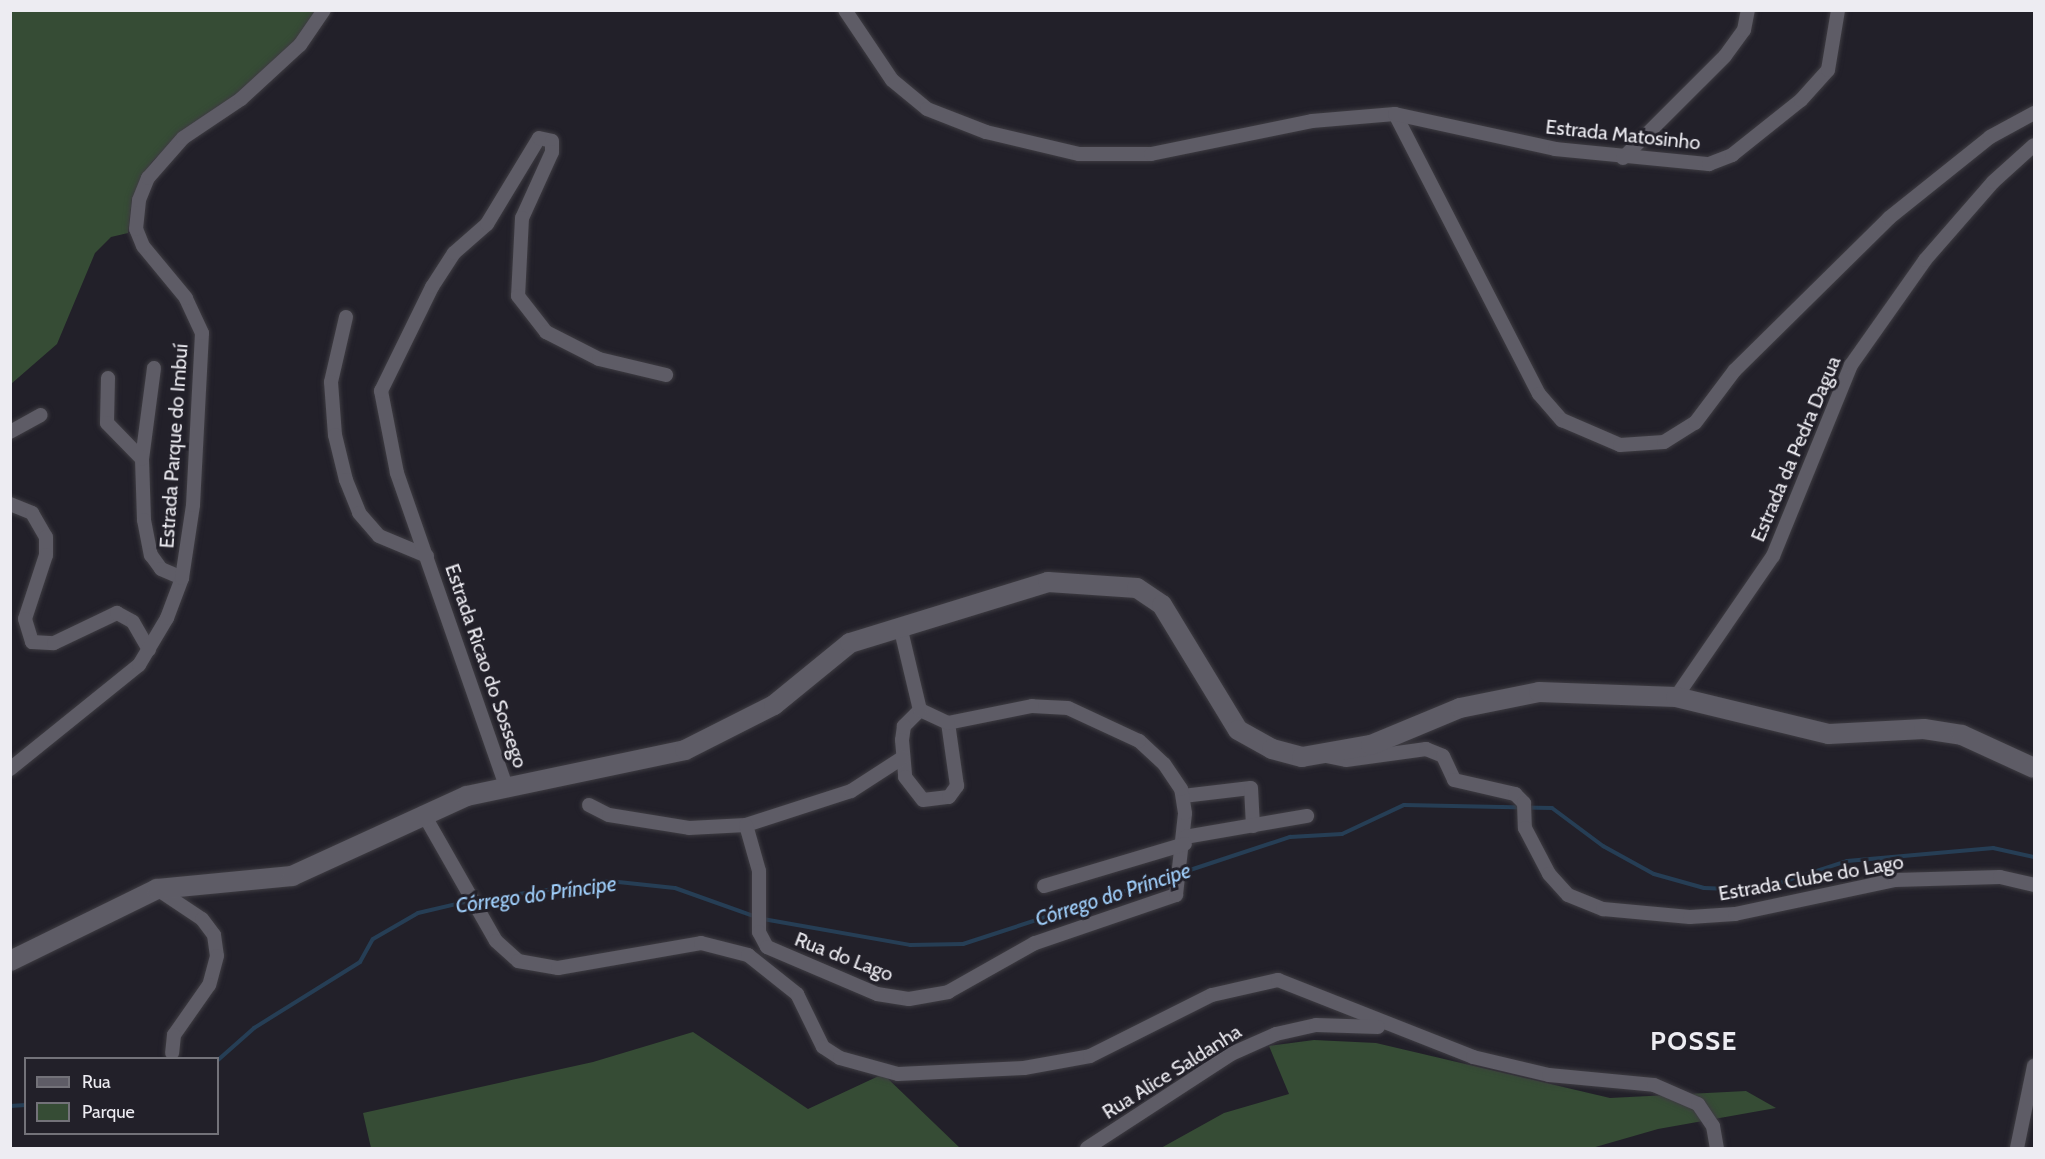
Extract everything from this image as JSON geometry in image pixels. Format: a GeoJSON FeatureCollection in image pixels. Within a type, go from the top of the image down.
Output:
{"type":"FeatureCollection","features":[{"type":"Feature","properties":{"kind":"street","name":"Estrada Parque do Imbuí"},"geometry":{"type":"LineString","coordinates":[[10,769],[113,691],[149,650],[182,578],[193,505],[202,333],[186,298],[143,246],[136,229],[139,200],[148,178],[183,138],[249,91],[300,45],[324,10]]}},
{"type":"Feature","properties":{"kind":"street","name":"Estrada Matosinho"},"geometry":{"type":"LineString","coordinates":[[845,10],[892,80],[927,109],[986,132],[1078,154],[1151,154],[1312,121],[1395,114],[1555,149],[1688,165],[1732,155],[1800,100],[1828,70],[1838,10]]}},
{"type":"Feature","properties":{"kind":"street"},"geometry":{"type":"LineString","coordinates":[[1623,158],[1725,56],[1744,30],[1748,10]]}},
{"type":"Feature","properties":{"kind":"street"},"geometry":{"type":"LineString","coordinates":[[1395,114],[1539,394],[1562,420],[1620,445],[1664,442],[1695,423],[1735,370],[1889,218],[1990,137],[2034,114]]}},
{"type":"Feature","properties":{"kind":"street","name":"Estrada Ricao do Sossego"},"geometry":{"type":"LineString","coordinates":[[507,789],[397,473],[381,391],[432,287],[453,253],[487,224],[539,138],[547,136],[552,152],[522,218],[518,296],[546,332],[599,359],[666,375]]}},
{"type":"Feature","properties":{"kind":"street","name":"Estrada da Pedra Dagua"},"geometry":{"type":"LineString","coordinates":[[1676,697],[1773,556],[1851,365],[1925,260],[1994,182],[2034,145]]}},
{"type":"Feature","properties":{"kind":"street"},"geometry":{"type":"LineString","coordinates":[[346,317],[331,382],[334,435],[346,480],[359,513],[379,536],[427,556]]}},
{"type":"Feature","properties":{"kind":"street"},"geometry":{"type":"LineString","coordinates":[[154,368],[142,459],[152,555],[161,569],[182,578]]}},
{"type":"Feature","properties":{"kind":"street"},"geometry":{"type":"LineString","coordinates":[[108,378],[107,423],[142,459]]}},
{"type":"Feature","properties":{"kind":"street"},"geometry":{"type":"LineString","coordinates":[[10,432],[41,415]]}},
{"type":"Feature","properties":{"kind":"street"},"geometry":{"type":"LineString","coordinates":[[10,504],[32,513],[46,537],[46,555],[25,619],[32,642],[54,643],[117,613],[133,622],[149,650]]}},
{"type":"Feature","properties":{"kind":"street"},"geometry":{"type":"LineString","coordinates":[[10,961],[157,889],[280,879],[311,871],[423,813],[507,789],[685,750],[774,705],[850,643],[1048,582],[1137,588],[1162,605],[1238,730],[1272,749],[1323,755],[1371,745],[1460,708],[1539,692],[1676,697],[1829,734],[1924,729],[1962,735],[2034,768]]}},
{"type":"Feature","properties":{"kind":"street"},"geometry":{"type":"LineString","coordinates":[[900,626],[920,710]]}},
{"type":"Feature","properties":{"kind":"street"},"geometry":{"type":"LineString","coordinates":[[920,710],[948,723],[1032,706],[1068,708],[1139,741],[1164,764],[1182,796],[1185,841]]}},
{"type":"Feature","properties":{"kind":"street"},"geometry":{"type":"LineString","coordinates":[[920,710],[904,726],[902,758],[905,777],[923,800],[949,797],[957,786],[957,766],[948,723]]}},
{"type":"Feature","properties":{"kind":"street","name":"Estrada Clube do Lago"},"geometry":{"type":"LineString","coordinates":[[1323,755],[1346,760],[1426,749],[1443,756],[1454,780],[1515,794],[1524,808],[1549,874],[1568,895],[1604,909],[1690,917],[1735,914],[1895,880],[2000,877],[2034,885]]}},
{"type":"Feature","properties":{"kind":"street"},"geometry":{"type":"LineString","coordinates":[[589,805],[609,815],[690,828],[746,825],[851,791],[902,758]]}},
{"type":"Feature","properties":{"kind":"street"},"geometry":{"type":"LineString","coordinates":[[1182,796],[1251,788],[1253,826]]}},
{"type":"Feature","properties":{"kind":"street"},"geometry":{"type":"LineString","coordinates":[[423,813],[469,886],[481,916],[504,953],[536,966],[558,968],[701,943],[748,955],[797,994],[823,1047],[840,1058],[898,1074],[1023,1068],[1090,1056],[1212,995],[1278,980],[1386,1028],[1473,1057],[1549,1075],[1654,1085],[1698,1104],[1713,1126],[1717,1149]]}},
{"type":"Feature","properties":{"kind":"street"},"geometry":{"type":"LineString","coordinates":[[1044,886],[1185,841],[1307,816]]}},
{"type":"Feature","properties":{"kind":"street","name":"Rua do Lago"},"geometry":{"type":"LineString","coordinates":[[746,825],[759,871],[759,923],[767,947],[877,994],[909,999],[948,992],[1064,931],[1163,903],[1176,895],[1182,871],[1185,841]]}},
{"type":"Feature","properties":{"kind":"street"},"geometry":{"type":"LineString","coordinates":[[157,889],[202,919],[214,934],[217,956],[209,985],[174,1035],[172,1053]]}},
{"type":"Feature","properties":{"kind":"street","name":"Rua Alice Saldanha"},"geometry":{"type":"LineString","coordinates":[[1087,1149],[1231,1054],[1276,1034],[1316,1025],[1386,1028]]}},
{"type":"Feature","properties":{"kind":"street"},"geometry":{"type":"LineString","coordinates":[[2018,1149],[2034,1066]]}},
{"type":"Feature","properties":{"kind":"green space"},"geometry":{"type":"Polygon","coordinates":[[[10,11],[315,11],[293,50],[226,110],[177,136],[151,163],[132,198],[128,233],[111,237],[95,253],[57,344],[11,384],[10,11]]]}},
{"type":"Feature","properties":{"kind":"green space"},"geometry":{"type":"Polygon","coordinates":[[[693,1032],[808,1109],[883,1074],[960,1148],[371,1148],[363,1113],[593,1062],[693,1032]]]}},
{"type":"Feature","properties":{"kind":"green space"},"geometry":{"type":"Polygon","coordinates":[[[1314,1040],[1376,1043],[1610,1098],[1746,1091],[1776,1108],[1658,1129],[1592,1148],[1161,1148],[1224,1113],[1289,1094],[1269,1046],[1314,1040]]]}},
{"type":"Feature","properties":{"kind":"waterway","name":"Córrego do Príncipe"},"geometry":{"type":"LineString","coordinates":[[1181,873],[1290,837],[1342,834],[1404,805],[1552,808],[1603,846],[1654,874],[1704,888],[1758,890],[1847,861],[1993,848],[2034,857]]}},
{"type":"Feature","properties":{"kind":"waterway","name":"Córrego do Príncipe"},"geometry":{"type":"LineString","coordinates":[[763,919],[910,945],[963,944],[1174,875]]}},
{"type":"Feature","properties":{"kind":"waterway","name":"Córrego do Príncipe"},"geometry":{"type":"LineString","coordinates":[[476,900],[609,881],[675,888],[756,917]]}},
{"type":"Feature","properties":{"kind":"waterway","name":"Córrego do Príncipe"},"geometry":{"type":"LineString","coordinates":[[219,1059],[254,1028],[360,962],[373,939],[418,913],[469,901]]}},
{"type":"Feature","properties":{"kind":"waterway","name":"Córrego do Príncipe"},"geometry":{"type":"LineString","coordinates":[[10,1106],[24,1105]]}},
{"type":"Feature","properties":{"kind":"district","name":"POSSE"},"geometry":{"type":"Point","coordinates":[1694,1042]}}]}
